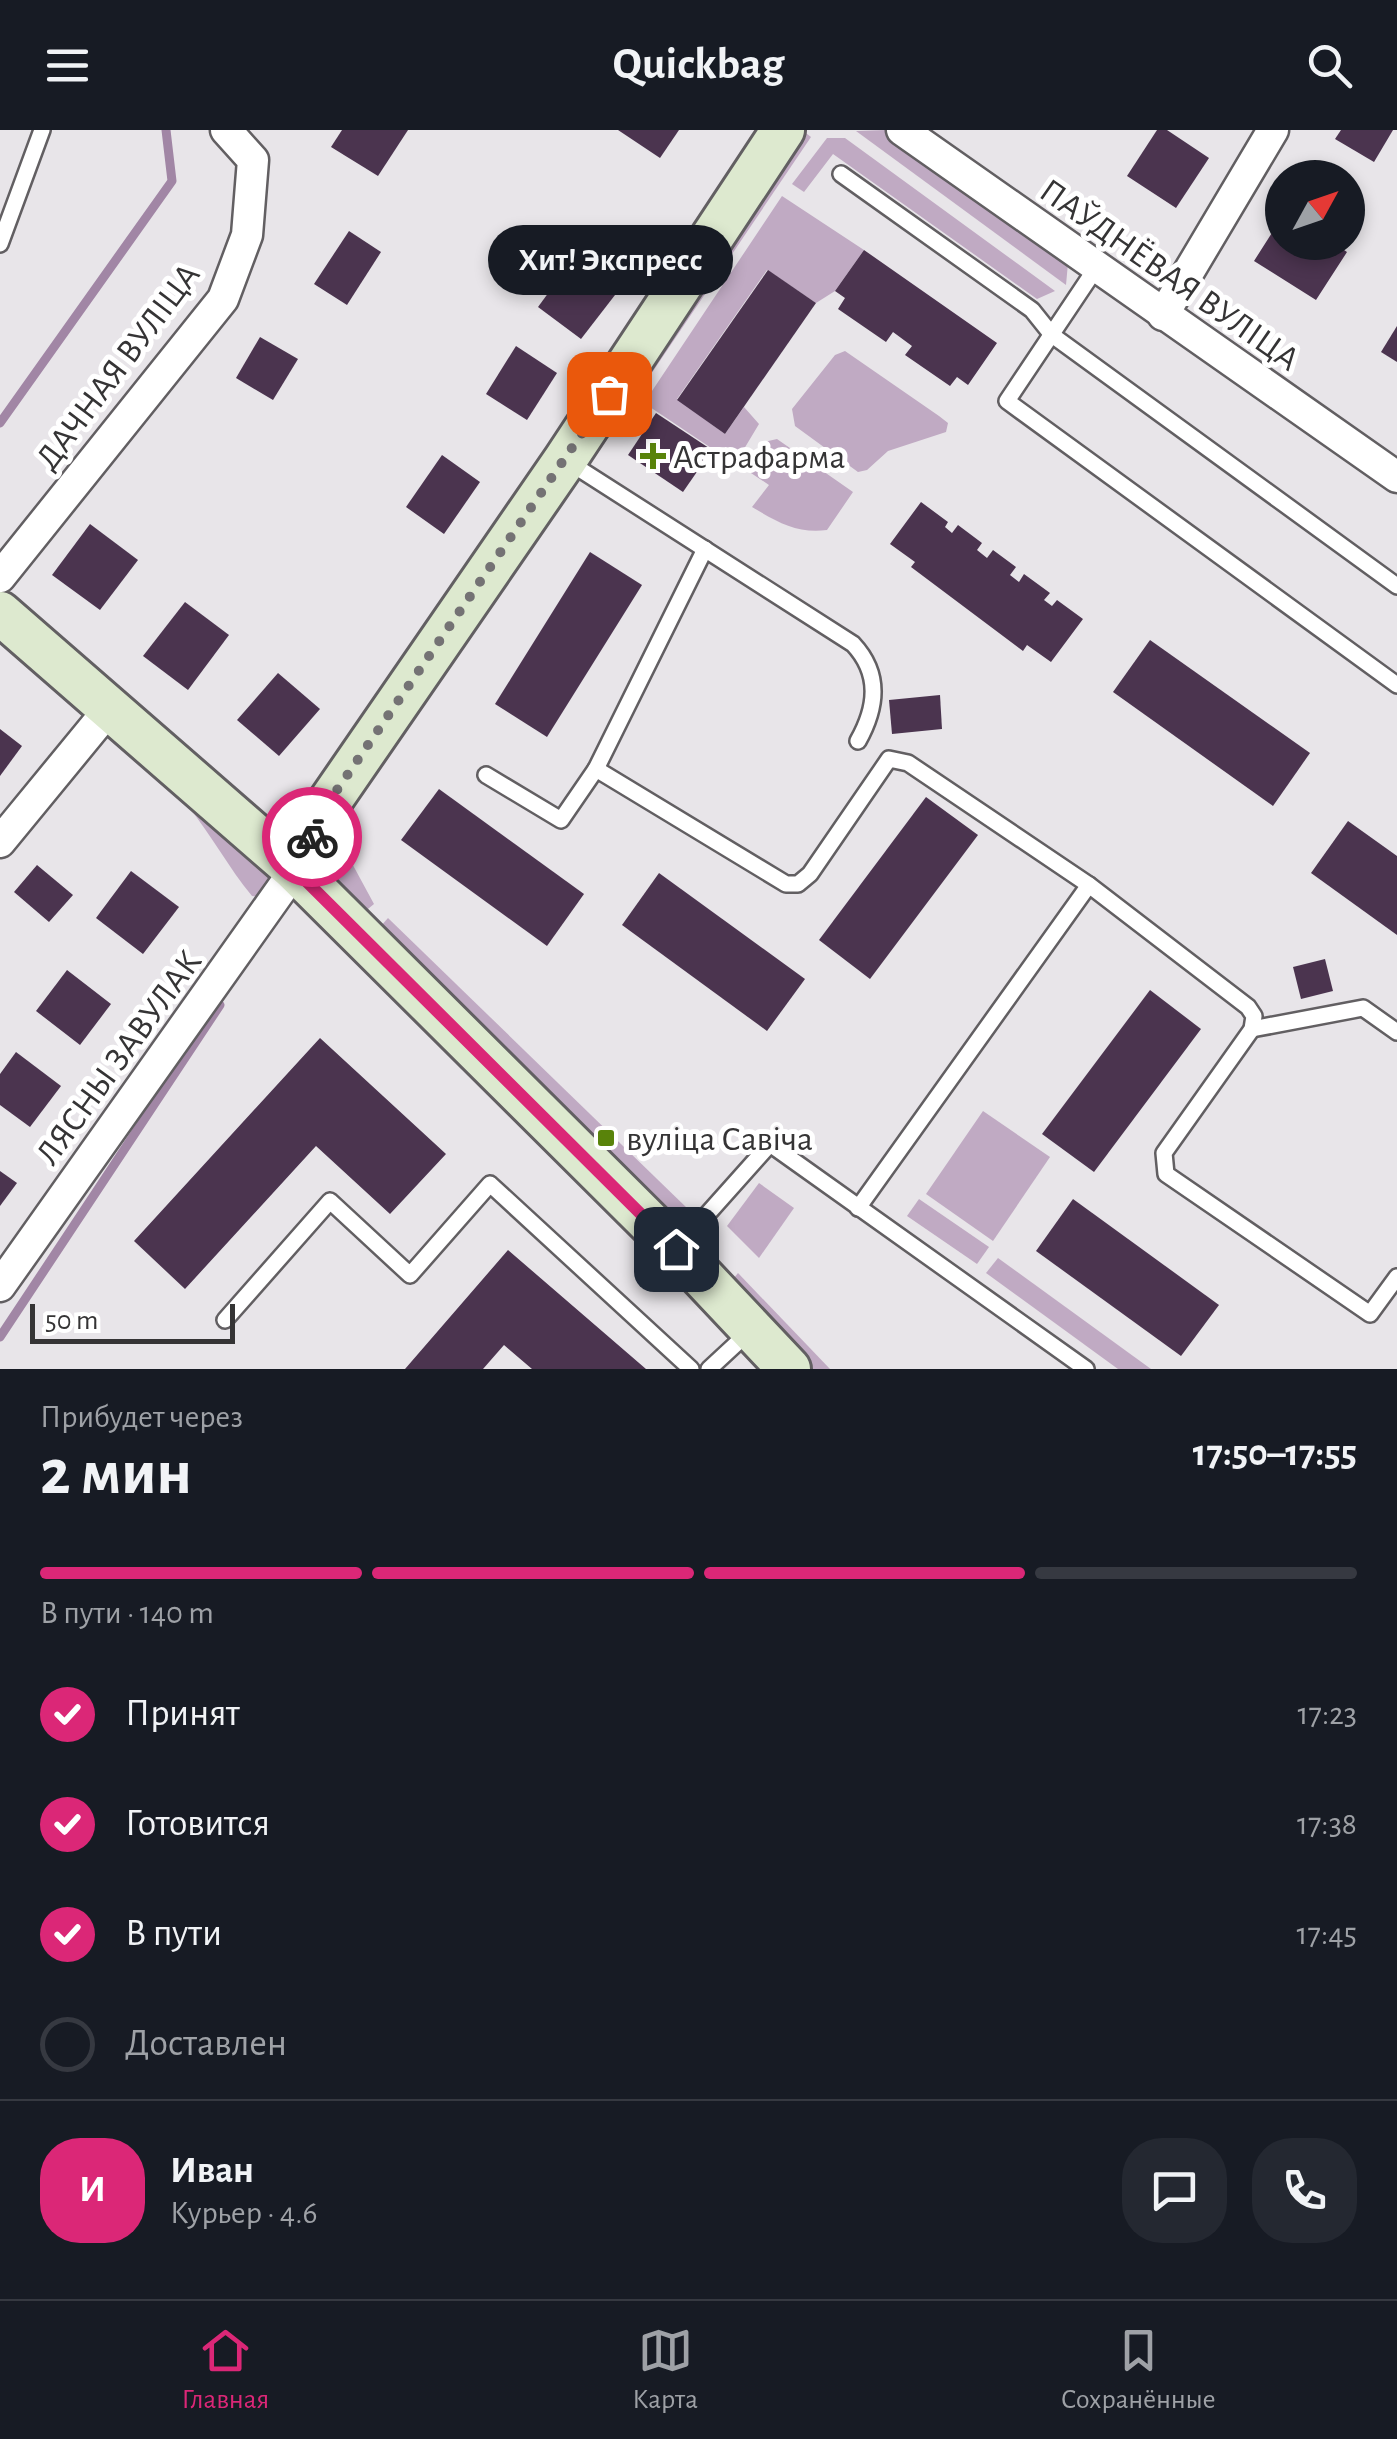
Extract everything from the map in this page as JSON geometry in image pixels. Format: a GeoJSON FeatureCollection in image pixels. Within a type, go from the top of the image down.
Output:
{"type":"FeatureCollection","features":[{"type":"Feature","properties":{"kind":"street","name":"ДАЧНАЯ ВУЛІЦА"},"geometry":{"type":"LineString","coordinates":[[0,577],[223,299],[247,235],[254,160],[226,130]]}},
{"type":"Feature","properties":{"kind":"street"},"geometry":{"type":"LineString","coordinates":[[295,870],[326,806],[565,460],[783,130]]}},
{"type":"Feature","properties":{"kind":"street","name":"ПАЎДНЁВАЯ ВУЛІЦА"},"geometry":{"type":"LineString","coordinates":[[902,130],[1397,477]]}},
{"type":"Feature","properties":{"kind":"street"},"geometry":{"type":"LineString","coordinates":[[1163,316],[1273,130]]}},
{"type":"Feature","properties":{"kind":"street"},"geometry":{"type":"LineString","coordinates":[[0,612],[295,870],[676,1249],[789,1369]]}},
{"type":"Feature","properties":{"kind":"street"},"geometry":{"type":"LineString","coordinates":[[0,842],[110,708]]}},
{"type":"Feature","properties":{"kind":"street","name":"ЛЯСНЫ ЗАВУЛАК"},"geometry":{"type":"LineString","coordinates":[[0,1286],[295,870]]}},
{"type":"Feature","properties":{"kind":"lane"},"geometry":{"type":"LineString","coordinates":[[0,244],[42,130]]}},
{"type":"Feature","properties":{"kind":"lane"},"geometry":{"type":"LineString","coordinates":[[841,174],[1032,310],[1052,335],[1397,586]]}},
{"type":"Feature","properties":{"kind":"lane"},"geometry":{"type":"LineString","coordinates":[[1096,268],[1006,401],[1397,685]]}},
{"type":"Feature","properties":{"kind":"lane"},"geometry":{"type":"LineString","coordinates":[[565,460],[853,644],[864,656],[875,702],[858,742]]}},
{"type":"Feature","properties":{"kind":"lane"},"geometry":{"type":"LineString","coordinates":[[486,775],[561,820],[596,769],[704,549]]}},
{"type":"Feature","properties":{"kind":"lane"},"geometry":{"type":"LineString","coordinates":[[596,769],[786,884],[798,884],[810,874],[888,760],[908,763],[1088,885],[1248,1007],[1254,1016],[1252,1029],[1164,1152],[1166,1174],[1370,1314],[1397,1278]]}},
{"type":"Feature","properties":{"kind":"lane"},"geometry":{"type":"LineString","coordinates":[[858,1208],[1088,885]]}},
{"type":"Feature","properties":{"kind":"lane"},"geometry":{"type":"LineString","coordinates":[[1252,1029],[1364,1008],[1397,1032]]}},
{"type":"Feature","properties":{"kind":"lane"},"geometry":{"type":"LineString","coordinates":[[676,1249],[770,1144],[1086,1369]]}},
{"type":"Feature","properties":{"kind":"lane"},"geometry":{"type":"LineString","coordinates":[[226,1320],[330,1201],[410,1275],[490,1184],[691,1369]]}},
{"type":"Feature","properties":{"kind":"lane"},"geometry":{"type":"LineString","coordinates":[[709,1369],[752,1330]]}},
{"type":"Feature","properties":{"kind":"shaded area"},"geometry":{"type":"Polygon","coordinates":[[[802,130],[811,137],[595,457],[589,449],[802,130]]]}},
{"type":"Feature","properties":{"kind":"shaded area"},"geometry":{"type":"Polygon","coordinates":[[[886,130],[1068,263],[1066,285],[856,131],[886,130]]]}},
{"type":"Feature","properties":{"kind":"shaded area"},"geometry":{"type":"Polygon","coordinates":[[[827,138],[845,138],[1055,291],[1037,299],[833,154],[804,192],[792,184],[827,138]]]}},
{"type":"Feature","properties":{"kind":"shaded area"},"geometry":{"type":"Polygon","coordinates":[[[782,196],[864,250],[835,291],[816,303],[767,270],[677,399],[725,434],[744,407],[759,424],[735,464],[644,403],[782,196]]]}},
{"type":"Feature","properties":{"kind":"shaded area"},"geometry":{"type":"Polygon","coordinates":[[[845,351],[948,423],[946,432],[888,451],[867,470],[858,472],[795,426],[792,409],[835,355],[845,351]]]}},
{"type":"Feature","properties":{"kind":"shaded area"},"geometry":{"type":"Polygon","coordinates":[[[777,439],[853,492],[827,530],[797,528],[752,507],[769,485],[745,469],[764,442],[777,439]]]}},
{"type":"Feature","properties":{"kind":"shaded area"},"geometry":{"type":"Polygon","coordinates":[[[194,798],[263,864],[269,880],[260,897],[252,896],[187,805],[194,798]]]}},
{"type":"Feature","properties":{"kind":"shaded area"},"geometry":{"type":"Polygon","coordinates":[[[335,832],[374,904],[363,913],[334,877],[329,856],[335,832]]]}},
{"type":"Feature","properties":{"kind":"shaded area"},"geometry":{"type":"Polygon","coordinates":[[[388,918],[688,1209],[668,1209],[380,927],[388,918]]]}},
{"type":"Feature","properties":{"kind":"shaded area"},"geometry":{"type":"Polygon","coordinates":[[[983,1111],[1050,1157],[993,1241],[926,1194],[983,1111]]]}},
{"type":"Feature","properties":{"kind":"shaded area"},"geometry":{"type":"Polygon","coordinates":[[[759,1183],[794,1208],[759,1258],[727,1226],[759,1183]]]}},
{"type":"Feature","properties":{"kind":"shaded area"},"geometry":{"type":"Polygon","coordinates":[[[919,1199],[989,1247],[977,1264],[907,1216],[919,1199]]]}},
{"type":"Feature","properties":{"kind":"shaded area"},"geometry":{"type":"Polygon","coordinates":[[[998,1258],[1151,1369],[1118,1369],[986,1273],[998,1258]]]}},
{"type":"Feature","properties":{"kind":"shaded area"},"geometry":{"type":"Polygon","coordinates":[[[738,1273],[830,1369],[811,1369],[729,1284],[738,1273]]]}},
{"type":"Feature","properties":{"kind":"building"},"geometry":{"type":"Polygon","coordinates":[[[342,130],[408,130],[378,176],[331,147],[342,130]]]}},
{"type":"Feature","properties":{"kind":"building"},"geometry":{"type":"Polygon","coordinates":[[[618,130],[679,130],[660,158],[618,130]]]}},
{"type":"Feature","properties":{"kind":"building"},"geometry":{"type":"Polygon","coordinates":[[[1157,130],[1167,130],[1209,158],[1176,208],[1127,176],[1157,130]]]}},
{"type":"Feature","properties":{"kind":"building"},"geometry":{"type":"Polygon","coordinates":[[[1341,130],[1393,130],[1374,162],[1335,139],[1341,130]]]}},
{"type":"Feature","properties":{"kind":"building"},"geometry":{"type":"Polygon","coordinates":[[[349,231],[381,252],[347,305],[314,284],[349,231]]]}},
{"type":"Feature","properties":{"kind":"building"},"geometry":{"type":"Polygon","coordinates":[[[1265,244],[1265,260],[1342,260],[1316,300],[1254,261],[1265,244]]]}},
{"type":"Feature","properties":{"kind":"building"},"geometry":{"type":"Polygon","coordinates":[[[864,250],[997,343],[968,385],[957,377],[950,386],[905,355],[912,346],[893,332],[886,342],[838,309],[845,298],[835,291],[864,250]]]}},
{"type":"Feature","properties":{"kind":"building"},"geometry":{"type":"Polygon","coordinates":[[[571,262],[615,295],[581,339],[538,307],[571,262]]]}},
{"type":"Feature","properties":{"kind":"building"},"geometry":{"type":"Polygon","coordinates":[[[768,270],[816,303],[725,434],[677,400],[768,270]]]}},
{"type":"Feature","properties":{"kind":"building"},"geometry":{"type":"Polygon","coordinates":[[[1397,326],[1397,362],[1381,352],[1397,326]]]}},
{"type":"Feature","properties":{"kind":"building"},"geometry":{"type":"Polygon","coordinates":[[[260,337],[298,359],[273,400],[236,378],[260,337]]]}},
{"type":"Feature","properties":{"kind":"building"},"geometry":{"type":"Polygon","coordinates":[[[516,346],[557,373],[527,420],[486,394],[516,346]]]}},
{"type":"Feature","properties":{"kind":"building"},"geometry":{"type":"Polygon","coordinates":[[[656,413],[712,450],[683,492],[628,455],[656,413]]]}},
{"type":"Feature","properties":{"kind":"building"},"geometry":{"type":"Polygon","coordinates":[[[442,455],[480,482],[444,534],[406,507],[442,455]]]}},
{"type":"Feature","properties":{"kind":"building"},"geometry":{"type":"Polygon","coordinates":[[[921,502],[948,522],[945,527],[952,533],[958,525],[982,543],[977,550],[987,558],[993,550],[1016,567],[1010,575],[1019,582],[1024,574],[1050,593],[1044,600],[1052,606],[1057,600],[1083,619],[1051,662],[1027,645],[1023,651],[911,567],[915,562],[890,544],[921,502]]]}},
{"type":"Feature","properties":{"kind":"building"},"geometry":{"type":"Polygon","coordinates":[[[90,524],[138,560],[100,610],[52,575],[90,524]]]}},
{"type":"Feature","properties":{"kind":"building"},"geometry":{"type":"Polygon","coordinates":[[[590,552],[642,585],[547,737],[495,704],[590,552]]]}},
{"type":"Feature","properties":{"kind":"building"},"geometry":{"type":"Polygon","coordinates":[[[185,602],[229,635],[188,690],[143,656],[185,602]]]}},
{"type":"Feature","properties":{"kind":"building"},"geometry":{"type":"Polygon","coordinates":[[[1150,640],[1310,753],[1273,806],[1113,692],[1150,640]]]}},
{"type":"Feature","properties":{"kind":"building"},"geometry":{"type":"Polygon","coordinates":[[[278,673],[320,709],[279,756],[237,720],[278,673]]]}},
{"type":"Feature","properties":{"kind":"building"},"geometry":{"type":"Polygon","coordinates":[[[940,695],[942,729],[892,734],[889,700],[940,695]]]}},
{"type":"Feature","properties":{"kind":"building"},"geometry":{"type":"Polygon","coordinates":[[[0,729],[22,746],[0,776],[0,729]]]}},
{"type":"Feature","properties":{"kind":"building"},"geometry":{"type":"Polygon","coordinates":[[[439,789],[584,894],[547,946],[401,840],[439,789]]]}},
{"type":"Feature","properties":{"kind":"building"},"geometry":{"type":"Polygon","coordinates":[[[926,797],[978,835],[870,979],[819,940],[926,797]]]}},
{"type":"Feature","properties":{"kind":"building"},"geometry":{"type":"Polygon","coordinates":[[[1348,821],[1397,856],[1397,935],[1311,873],[1348,821]]]}},
{"type":"Feature","properties":{"kind":"building"},"geometry":{"type":"Polygon","coordinates":[[[37,865],[73,895],[49,922],[14,892],[37,865]]]}},
{"type":"Feature","properties":{"kind":"building"},"geometry":{"type":"Polygon","coordinates":[[[131,871],[179,907],[143,954],[96,918],[131,871]]]}},
{"type":"Feature","properties":{"kind":"building"},"geometry":{"type":"Polygon","coordinates":[[[659,873],[805,979],[767,1031],[622,925],[659,873]]]}},
{"type":"Feature","properties":{"kind":"building"},"geometry":{"type":"Polygon","coordinates":[[[1325,959],[1333,991],[1301,999],[1293,967],[1325,959]]]}},
{"type":"Feature","properties":{"kind":"building"},"geometry":{"type":"Polygon","coordinates":[[[67,970],[111,1004],[80,1045],[36,1011],[67,970]]]}},
{"type":"Feature","properties":{"kind":"building"},"geometry":{"type":"Polygon","coordinates":[[[1150,990],[1201,1029],[1094,1172],[1042,1134],[1150,990]]]}},
{"type":"Feature","properties":{"kind":"building"},"geometry":{"type":"Polygon","coordinates":[[[320,1038],[446,1154],[390,1214],[316,1146],[185,1289],[134,1241],[320,1038]]]}},
{"type":"Feature","properties":{"kind":"building"},"geometry":{"type":"Polygon","coordinates":[[[16,1052],[61,1086],[30,1127],[0,1105],[0,1074],[16,1052]]]}},
{"type":"Feature","properties":{"kind":"building"},"geometry":{"type":"Polygon","coordinates":[[[0,1171],[17,1183],[0,1206],[0,1171]]]}},
{"type":"Feature","properties":{"kind":"building"},"geometry":{"type":"Polygon","coordinates":[[[1073,1199],[1219,1305],[1181,1356],[1036,1251],[1073,1199]]]}},
{"type":"Feature","properties":{"kind":"building"},"geometry":{"type":"Polygon","coordinates":[[[508,1250],[646,1369],[532,1369],[504,1345],[483,1369],[405,1369],[508,1250]]]}},
{"type":"Feature","properties":{"kind":"waterway"},"geometry":{"type":"LineString","coordinates":[[0,423],[172,181],[166,130]]}},
{"type":"Feature","properties":{"kind":"waterway"},"geometry":{"type":"LineString","coordinates":[[0,1337],[220,1005]]}},
{"type":"Feature","properties":{"kind":"way so far"},"geometry":{"type":"LineString","coordinates":[[312,837],[326,806],[609,394]]}},
{"type":"Feature","properties":{"kind":"place","name":"Хит! Экспресс"},"geometry":{"type":"Point","coordinates":[609,394]}},
{"type":"Feature","properties":{"kind":"place","name":"Астрафарма"},"geometry":{"type":"Point","coordinates":[653,456]}},
{"type":"Feature","properties":{"kind":"place","name":"вуліца Савіча"},"geometry":{"type":"Point","coordinates":[606,1138]}},
{"type":"Feature","properties":{"kind":"route"},"geometry":{"type":"LineString","coordinates":[[312,837],[295,870],[676,1249]]}}]}
